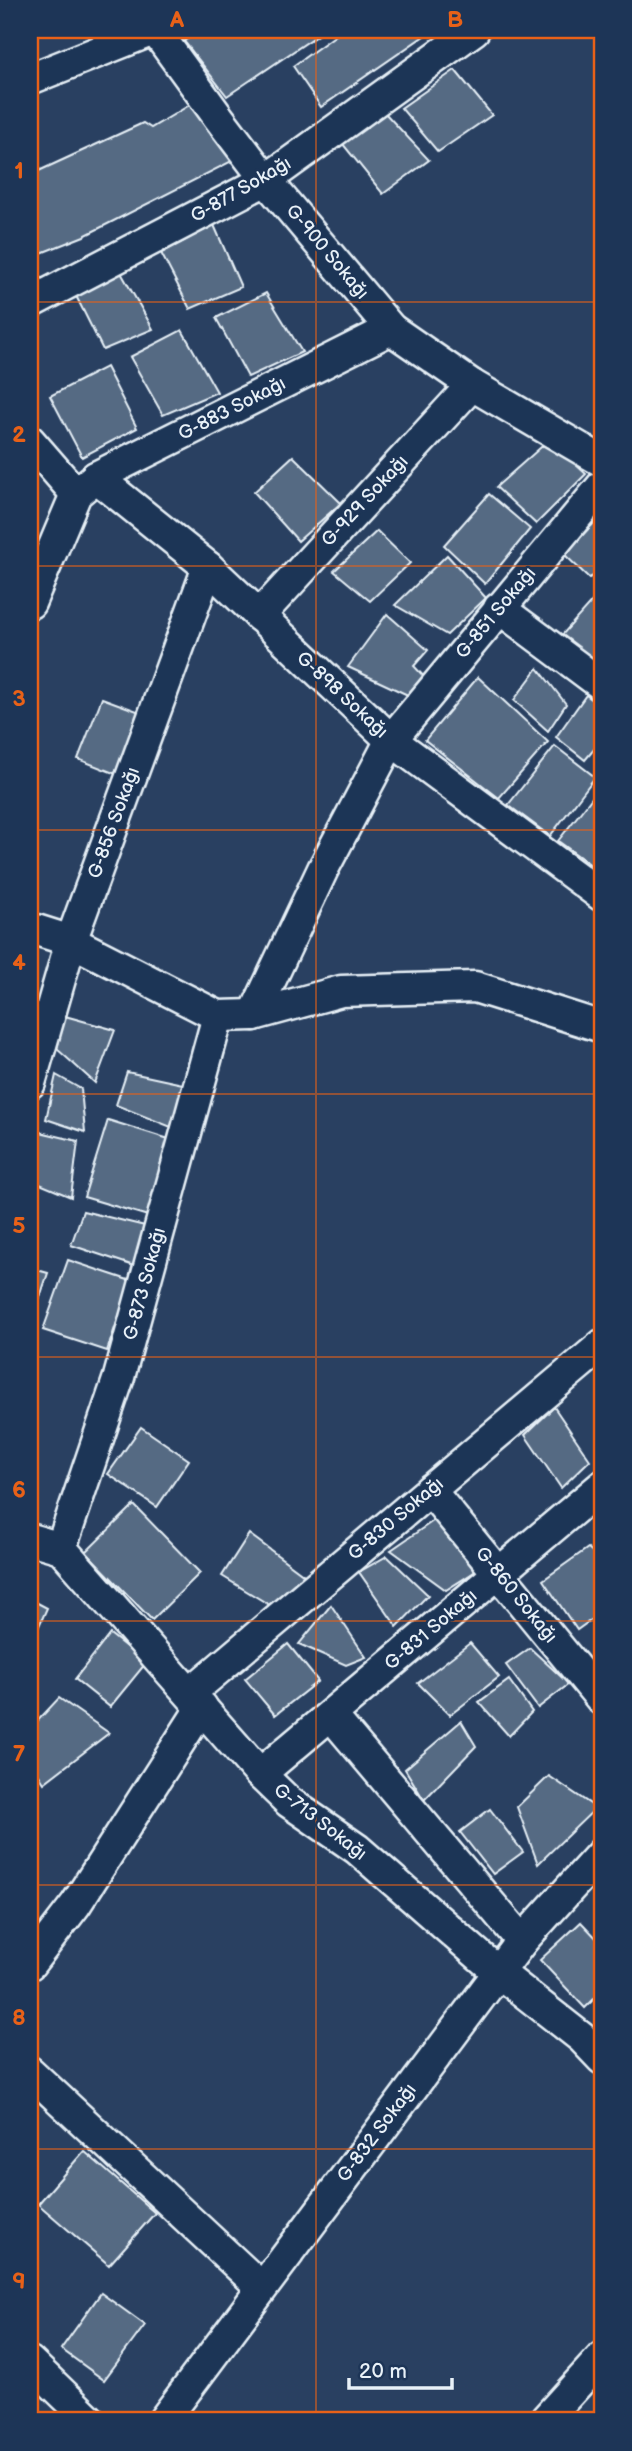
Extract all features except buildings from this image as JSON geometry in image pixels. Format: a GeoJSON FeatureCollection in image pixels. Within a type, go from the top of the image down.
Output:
{"type":"FeatureCollection","features":[{"type":"Feature","properties":{"kind":"street"},"geometry":{"type":"LineString","coordinates":[[30,79],[154,30]]}},
{"type":"Feature","properties":{"kind":"street","name":"G-900 Sokağı"},"geometry":{"type":"LineString","coordinates":[[154,30],[267,180],[391,329],[472,385],[602,461]]}},
{"type":"Feature","properties":{"kind":"street","name":"G-877 Sokağı"},"geometry":{"type":"LineString","coordinates":[[30,303],[267,180],[474,30]]}},
{"type":"Feature","properties":{"kind":"street","name":"G-883 Sokağı"},"geometry":{"type":"LineString","coordinates":[[86,485],[391,329]]}},
{"type":"Feature","properties":{"kind":"street","name":"G-929 Sokağı"},"geometry":{"type":"LineString","coordinates":[[259,617],[472,385]]}},
{"type":"Feature","properties":{"kind":"street","name":"G-898 Sokağı"},"geometry":{"type":"LineString","coordinates":[[30,441],[86,485],[208,568],[391,740],[602,896]]}},
{"type":"Feature","properties":{"kind":"street"},"geometry":{"type":"LineString","coordinates":[[30,603],[86,485]]}},
{"type":"Feature","properties":{"kind":"street","name":"G-851 Sokağı"},"geometry":{"type":"LineString","coordinates":[[391,740],[602,486]]}},
{"type":"Feature","properties":{"kind":"street","name":"G-856 Sokağı"},"geometry":{"type":"LineString","coordinates":[[30,1083],[71,941],[208,568]]}},
{"type":"Feature","properties":{"kind":"street"},"geometry":{"type":"LineString","coordinates":[[499,608],[602,685]]}},
{"type":"Feature","properties":{"kind":"street"},"geometry":{"type":"LineString","coordinates":[[254,1015],[323,870],[391,740]]}},
{"type":"Feature","properties":{"kind":"street"},"geometry":{"type":"LineString","coordinates":[[30,928],[71,941],[218,1016],[254,1015],[341,991],[475,987],[602,1027]]}},
{"type":"Feature","properties":{"kind":"street","name":"G-873 Sokağı"},"geometry":{"type":"LineString","coordinates":[[61,1548],[119,1377],[218,1016]]}},
{"type":"Feature","properties":{"kind":"street","name":"G-830 Sokağı"},"geometry":{"type":"LineString","coordinates":[[30,1964],[76,1905],[196,1700],[430,1490],[602,1345]]}},
{"type":"Feature","properties":{"kind":"street","name":"G-831 Sokağı"},"geometry":{"type":"LineString","coordinates":[[260,1774],[602,1486]]}},
{"type":"Feature","properties":{"kind":"street","name":"G-860 Sokağı"},"geometry":{"type":"LineString","coordinates":[[430,1490],[602,1700]]}},
{"type":"Feature","properties":{"kind":"street"},"geometry":{"type":"LineString","coordinates":[[30,1539],[61,1548]]}},
{"type":"Feature","properties":{"kind":"street","name":"G-713 Sokağı"},"geometry":{"type":"LineString","coordinates":[[61,1548],[260,1774],[289,1802],[357,1849],[498,1972],[582,2039],[602,2059]]}},
{"type":"Feature","properties":{"kind":"street"},"geometry":{"type":"LineString","coordinates":[[331,1714],[522,1941]]}},
{"type":"Feature","properties":{"kind":"street","name":"G-832 Sokağı"},"geometry":{"type":"LineString","coordinates":[[163,2421],[498,1972],[522,1941],[602,1853]]}},
{"type":"Feature","properties":{"kind":"street"},"geometry":{"type":"LineString","coordinates":[[30,2073],[261,2287]]}},
{"type":"Feature","properties":{"kind":"street"},"geometry":{"type":"LineString","coordinates":[[544,2421],[602,2357]]}},
{"type":"Feature","properties":{"kind":"street"},"geometry":{"type":"LineString","coordinates":[[30,2362],[91,2421]]}}]}
